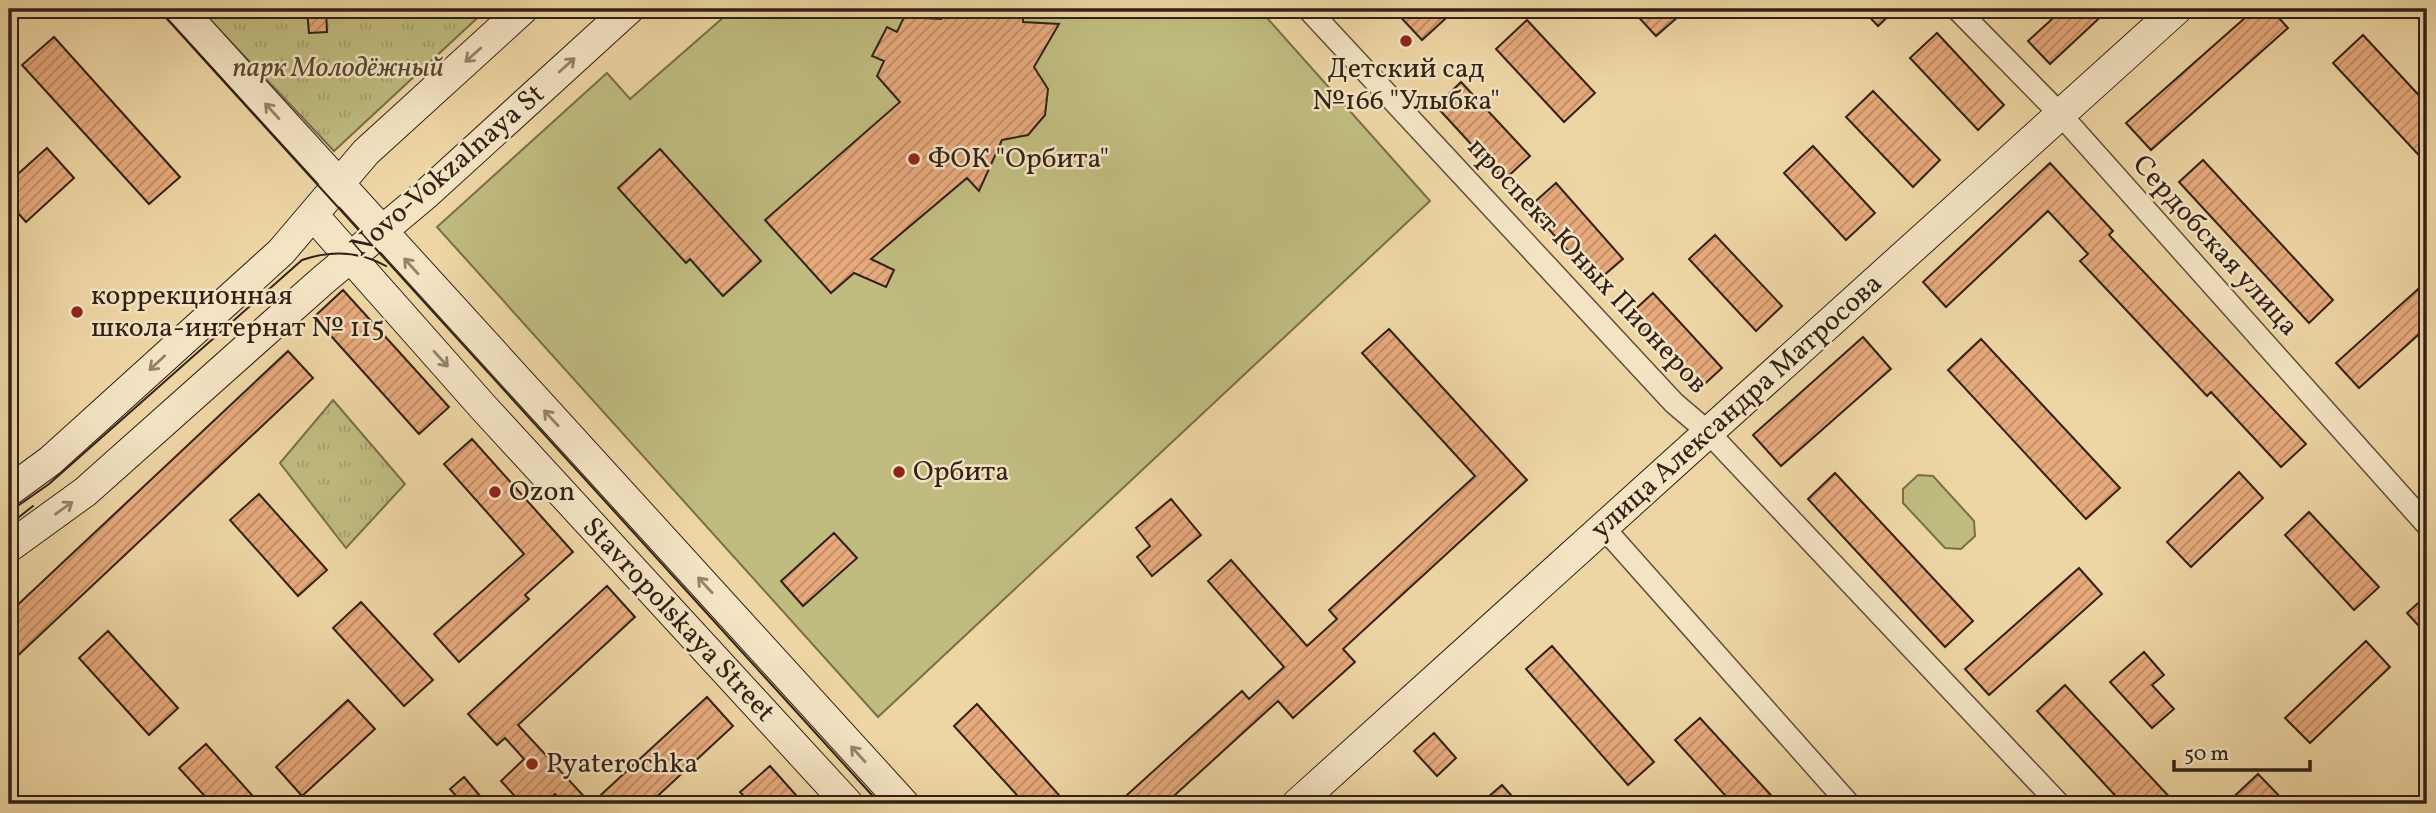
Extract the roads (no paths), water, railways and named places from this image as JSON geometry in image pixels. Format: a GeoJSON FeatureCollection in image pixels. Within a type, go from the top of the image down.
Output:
{"type":"FeatureCollection","features":[{"type":"Feature","properties":{"kind":"street"},"geometry":{"type":"LineString","coordinates":[[180,9],[338,184]]}},
{"type":"Feature","properties":{"kind":"street","name":"Novo-Vokzalnaya St"},"geometry":{"type":"LineString","coordinates":[[9,491],[50,461],[281,252],[366,152],[523,9]]}},
{"type":"Feature","properties":{"kind":"street","name":"Novo-Vokzalnaya St"},"geometry":{"type":"LineString","coordinates":[[9,547],[85,492],[629,9]]}},
{"type":"Feature","properties":{"kind":"street","name":"проспект Юных Пионеров"},"geometry":{"type":"LineString","coordinates":[[1308,9],[1674,403],[1708,432],[2059,804]]}},
{"type":"Feature","properties":{"kind":"street","name":"Сердобская улица"},"geometry":{"type":"LineString","coordinates":[[1957,9],[2061,115],[2427,525]]}},
{"type":"Feature","properties":{"kind":"street","name":"улица Александра Матросова"},"geometry":{"type":"LineString","coordinates":[[1297,804],[2177,9]]}},
{"type":"Feature","properties":{"kind":"street","name":"Stavropolskaya Street"},"geometry":{"type":"LineString","coordinates":[[338,184],[904,804]]}},
{"type":"Feature","properties":{"kind":"street","name":"Stavropolskaya Street"},"geometry":{"type":"LineString","coordinates":[[313,215],[848,804]]}},
{"type":"Feature","properties":{"kind":"street"},"geometry":{"type":"LineString","coordinates":[[1604,527],[1849,804]]}},
{"type":"Feature","properties":{"kind":"tram line"},"geometry":{"type":"LineString","coordinates":[[158,9],[880,804]]}},
{"type":"Feature","properties":{"kind":"tram line"},"geometry":{"type":"LineString","coordinates":[[9,512],[49,484],[302,260],[345,254],[366,257],[386,266]]}},
{"type":"Feature","properties":{"kind":"tram line"},"geometry":{"type":"LineString","coordinates":[[9,525],[33,506]]}},
{"type":"Feature","properties":{"kind":"place","name":"Детский сад №166 \"Улыбка\""},"geometry":{"type":"Point","coordinates":[1406,41]}},
{"type":"Feature","properties":{"kind":"place","name":"ФОК \"Орбита\""},"geometry":{"type":"Point","coordinates":[914,159]}},
{"type":"Feature","properties":{"kind":"place","name":"коррекционная школа-интернат № 115"},"geometry":{"type":"Point","coordinates":[77,312]}},
{"type":"Feature","properties":{"kind":"place","name":"Орбита"},"geometry":{"type":"Point","coordinates":[899,472]}},
{"type":"Feature","properties":{"kind":"place","name":"Ozon"},"geometry":{"type":"Point","coordinates":[495,492]}},
{"type":"Feature","properties":{"kind":"place","name":"Pyaterochka"},"geometry":{"type":"Point","coordinates":[532,764]}},
{"type":"Feature","properties":{"kind":"park label","name":"парк Молодёжный"},"geometry":{"type":"Point","coordinates":[338,68]}}]}
